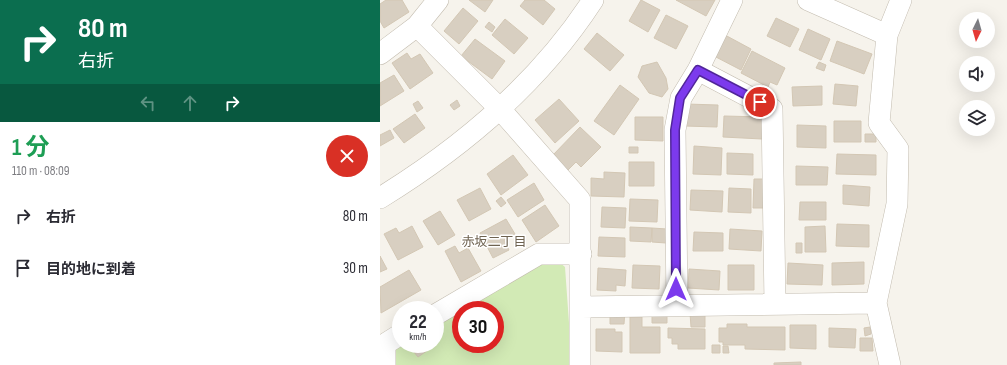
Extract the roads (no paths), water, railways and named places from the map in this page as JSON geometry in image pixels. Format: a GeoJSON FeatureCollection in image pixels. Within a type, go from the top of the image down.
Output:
{"type":"FeatureCollection","features":[{"type":"Feature","properties":{"kind":"street"},"geometry":{"type":"LineString","coordinates":[[380,54],[417,26],[438,0]]}},
{"type":"Feature","properties":{"kind":"street"},"geometry":{"type":"LineString","coordinates":[[380,198],[451,151],[500,109],[530,79],[566,38],[593,0]]}},
{"type":"Feature","properties":{"kind":"street"},"geometry":{"type":"LineString","coordinates":[[677,305],[675,130],[680,98],[698,70],[732,0]]}},
{"type":"Feature","properties":{"kind":"street"},"geometry":{"type":"LineString","coordinates":[[808,0],[887,35]]}},
{"type":"Feature","properties":{"kind":"street"},"geometry":{"type":"LineString","coordinates":[[890,365],[876,302],[897,204],[898,149],[879,123],[887,35],[901,0]]}},
{"type":"Feature","properties":{"kind":"street"},"geometry":{"type":"LineString","coordinates":[[417,26],[500,109],[580,200],[580,365]]}},
{"type":"Feature","properties":{"kind":"street"},"geometry":{"type":"LineString","coordinates":[[698,70],[772,109],[775,304]]}},
{"type":"Feature","properties":{"kind":"street"},"geometry":{"type":"LineString","coordinates":[[444,310],[539,254],[581,254]]}},
{"type":"Feature","properties":{"kind":"street"},"geometry":{"type":"LineString","coordinates":[[581,306],[876,302]]}},
{"type":"Feature","properties":{"kind":"street"},"geometry":{"type":"LineString","coordinates":[[385,365],[385,344],[392,340]]}},
{"type":"Feature","properties":{"kind":"district","name":"赤坂二丁目"},"geometry":{"type":"Point","coordinates":[494,242]}}]}
